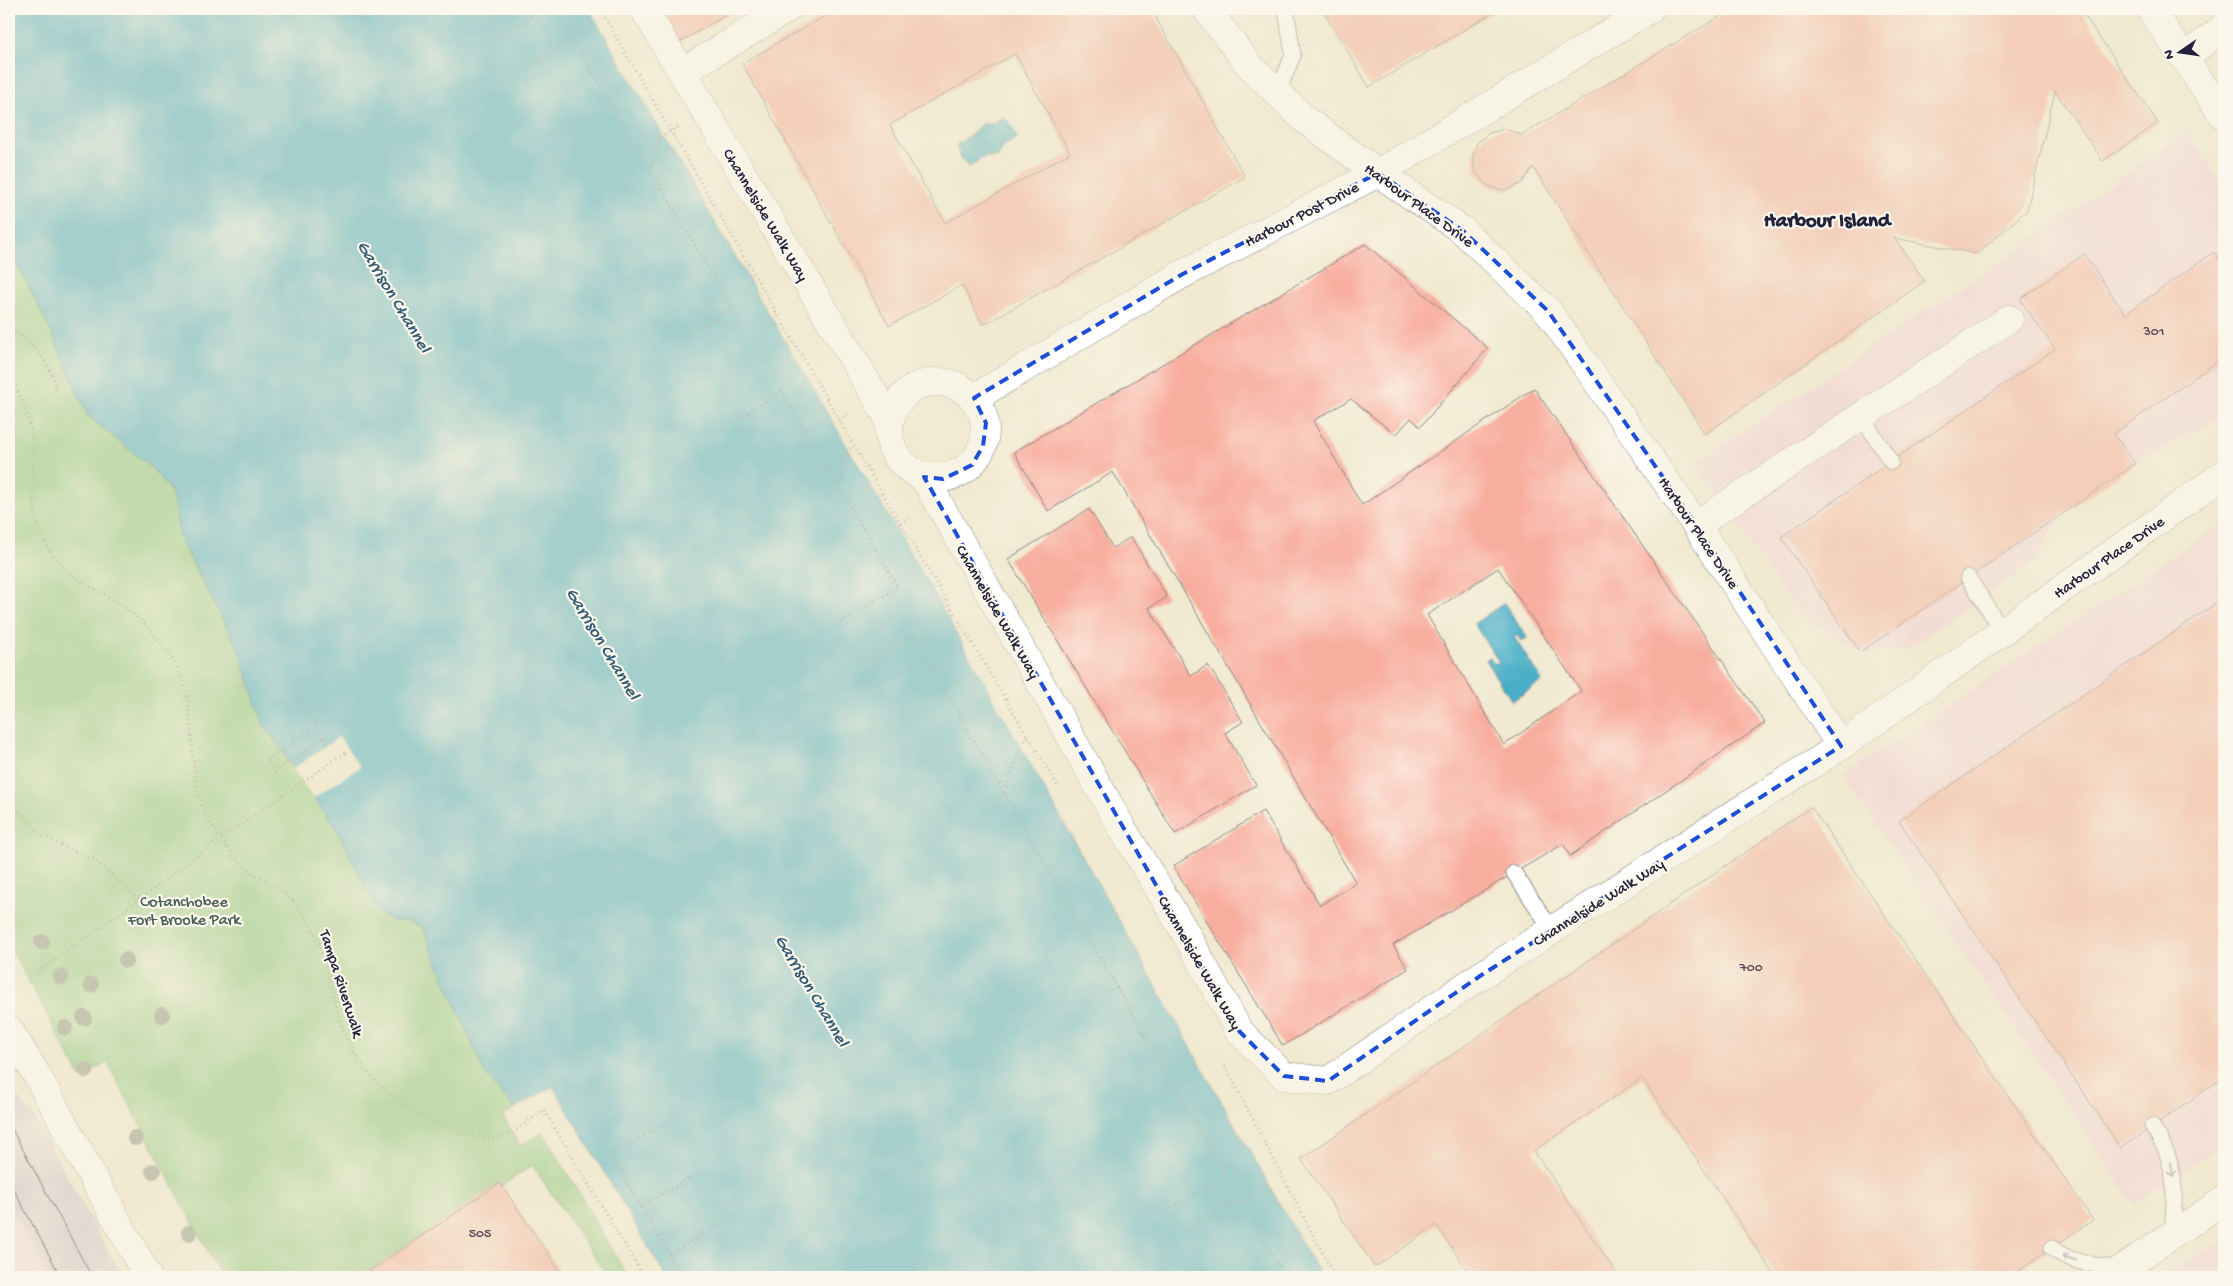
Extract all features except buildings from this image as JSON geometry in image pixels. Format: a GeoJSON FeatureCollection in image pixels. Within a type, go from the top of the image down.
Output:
{"type":"FeatureCollection","features":[{"type":"Feature","properties":{"kind":"street","name":"Channelside Walk Way"},"geometry":{"type":"LineString","coordinates":[[644,9],[890,419]]}},
{"type":"Feature","properties":{"kind":"street"},"geometry":{"type":"LineString","coordinates":[[682,72],[787,9]]}},
{"type":"Feature","properties":{"kind":"street","name":"Harbour Place Drive"},"geometry":{"type":"LineString","coordinates":[[1206,9],[1250,65],[1304,119],[1378,174],[1462,230],[1548,311],[1696,525],[1841,746],[2224,474]]}},
{"type":"Feature","properties":{"kind":"street","name":"Harbour Post Drive"},"geometry":{"type":"LineString","coordinates":[[974,398],[1181,275],[1378,174],[1650,9]]}},
{"type":"Feature","properties":{"kind":"street"},"geometry":{"type":"LineString","coordinates":[[2150,9],[2224,116]]}},
{"type":"Feature","properties":{"kind":"street"},"geometry":{"type":"LineString","coordinates":[[2184,58],[2224,27]]}},
{"type":"Feature","properties":{"kind":"street"},"geometry":{"type":"LineString","coordinates":[[1696,525],[2009,320]]}},
{"type":"Feature","properties":{"kind":"street"},"geometry":{"type":"LineString","coordinates":[[936,381],[957,385],[974,398],[986,423],[983,446],[972,465],[959,474],[943,479],[924,477],[906,468],[895,454],[889,437],[890,419],[899,400],[915,386],[936,381]]}},
{"type":"Feature","properties":{"kind":"street","name":"Channelside Walk Way"},"geometry":{"type":"LineString","coordinates":[[924,477],[1122,828],[1186,932],[1239,1031],[1284,1076],[1328,1080],[1480,976],[1841,746]]}},
{"type":"Feature","properties":{"kind":"street"},"geometry":{"type":"LineString","coordinates":[[9,1030],[35,1072],[148,1277]]}},
{"type":"Feature","properties":{"kind":"street"},"geometry":{"type":"LineString","coordinates":[[2118,1274],[2224,1200]]}},
{"type":"Feature","properties":{"kind":"lane"},"geometry":{"type":"LineString","coordinates":[[1278,92],[1293,55],[1286,9]]}},
{"type":"Feature","properties":{"kind":"lane"},"geometry":{"type":"LineString","coordinates":[[1862,417],[1891,462]]}},
{"type":"Feature","properties":{"kind":"lane"},"geometry":{"type":"LineString","coordinates":[[1968,577],[2002,630]]}},
{"type":"Feature","properties":{"kind":"lane"},"geometry":{"type":"LineString","coordinates":[[1514,873],[1552,930]]}},
{"type":"Feature","properties":{"kind":"lane"},"geometry":{"type":"LineString","coordinates":[[2152,1126],[2170,1156],[2174,1194],[2172,1236]]}},
{"type":"Feature","properties":{"kind":"lane"},"geometry":{"type":"LineString","coordinates":[[2052,1248],[2062,1256],[2118,1274]]}},
{"type":"Feature","properties":{"kind":"path"},"geometry":{"type":"LineString","coordinates":[[497,38],[543,9]]}},
{"type":"Feature","properties":{"kind":"path"},"geometry":{"type":"LineString","coordinates":[[600,9],[854,446],[1062,793]]}},
{"type":"Feature","properties":{"kind":"path"},"geometry":{"type":"LineString","coordinates":[[525,70],[574,40],[732,308],[681,339]]}},
{"type":"Feature","properties":{"kind":"path"},"geometry":{"type":"LineString","coordinates":[[651,172],[659,138],[672,131]]}},
{"type":"Feature","properties":{"kind":"path"},"geometry":{"type":"LineString","coordinates":[[9,326],[39,353],[54,377],[56,390]]}},
{"type":"Feature","properties":{"kind":"path","name":"Tampa Riverwalk"},"geometry":{"type":"LineString","coordinates":[[9,373],[25,404],[32,440],[33,498],[41,534],[60,566],[136,616],[173,661],[187,696],[198,786],[203,806],[222,838],[249,870],[277,886],[304,915],[321,948],[339,1018],[346,1038],[355,1055],[378,1083],[423,1117],[441,1126],[473,1136],[490,1139],[512,1132],[544,1110],[644,1277]]}},
{"type":"Feature","properties":{"kind":"path"},"geometry":{"type":"LineString","coordinates":[[718,432],[782,391],[898,587],[834,626]]}},
{"type":"Feature","properties":{"kind":"path"},"geometry":{"type":"LineString","coordinates":[[840,490],[844,452],[854,446]]}},
{"type":"Feature","properties":{"kind":"path"},"geometry":{"type":"LineString","coordinates":[[867,662],[913,635],[1226,1176],[1172,1207]]}},
{"type":"Feature","properties":{"kind":"path"},"geometry":{"type":"LineString","coordinates":[[297,696],[317,726],[267,760],[274,772],[324,738],[328,744]]}},
{"type":"Feature","properties":{"kind":"path"},"geometry":{"type":"LineString","coordinates":[[1004,792],[1027,734]]}},
{"type":"Feature","properties":{"kind":"path"},"geometry":{"type":"LineString","coordinates":[[38,972],[222,838],[348,751]]}},
{"type":"Feature","properties":{"kind":"path"},"geometry":{"type":"LineString","coordinates":[[9,799],[42,836],[95,860],[139,900]]}},
{"type":"Feature","properties":{"kind":"path"},"geometry":{"type":"LineString","coordinates":[[1223,1062],[1335,1277]]}},
{"type":"Feature","properties":{"kind":"path"},"geometry":{"type":"LineString","coordinates":[[662,1126],[610,1154],[682,1277]]}},
{"type":"Feature","properties":{"kind":"path"},"geometry":{"type":"LineString","coordinates":[[640,1207],[690,1178]]}},
{"type":"Feature","properties":{"kind":"path"},"geometry":{"type":"LineString","coordinates":[[1186,1230],[1240,1199],[1285,1277]]}},
{"type":"Feature","properties":{"kind":"path"},"geometry":{"type":"LineString","coordinates":[[669,1255],[718,1225]]}},
{"type":"Feature","properties":{"kind":"path"},"geometry":{"type":"LineString","coordinates":[[738,1277],[746,1273]]}},
{"type":"Feature","properties":{"kind":"highlighted area"},"geometry":{"type":"Polygon","coordinates":[[[1378,173],[1462,230],[1548,311],[1696,525],[1841,746],[1480,976],[1328,1081],[1284,1076],[1239,1031],[924,477],[943,479],[972,465],[983,446],[986,423],[974,398],[1181,275],[1378,173]]]}},
{"type":"Feature","properties":{"kind":"shaded area"},"geometry":{"type":"Polygon","coordinates":[[[2187,131],[2224,187],[2224,415],[2135,464],[2062,514],[2038,560],[1905,650],[1860,652],[1800,616],[1695,463],[1993,266],[2187,131]]]}},
{"type":"Feature","properties":{"kind":"shaded area"},"geometry":{"type":"Polygon","coordinates":[[[2224,522],[2224,1144],[2134,1204],[1843,776],[2224,522]]]}},
{"type":"Feature","properties":{"kind":"shaded area"},"geometry":{"type":"Polygon","coordinates":[[[9,1090],[35,1119],[123,1277],[49,1277],[9,1204],[9,1090]]]}},
{"type":"Feature","properties":{"kind":"shaded area"},"geometry":{"type":"Polygon","coordinates":[[[9,1204],[49,1277],[9,1277],[9,1204]]]}},
{"type":"Feature","properties":{"kind":"shaded area"},"geometry":{"type":"Polygon","coordinates":[[[2224,1242],[2224,1277],[2162,1277],[2167,1274],[2224,1242]]]}},
{"type":"Feature","properties":{"kind":"green space","name":"Cotanchobee Fort Brooke Park"},"geometry":{"type":"Polygon","coordinates":[[[9,257],[20,268],[52,333],[88,416],[152,468],[172,494],[180,539],[240,652],[263,723],[337,830],[379,913],[393,921],[409,921],[423,929],[485,1073],[500,1093],[515,1108],[503,1116],[520,1146],[543,1132],[628,1277],[608,1277],[532,1165],[502,1186],[499,1183],[361,1277],[222,1277],[107,1062],[81,1078],[9,945],[9,257]]]}},
{"type":"Feature","properties":{"kind":"water","name":"Garrison Channel"},"geometry":{"type":"Polygon","coordinates":[[[9,9],[589,9],[925,578],[1321,1277],[666,1277],[553,1086],[515,1108],[500,1093],[485,1073],[423,929],[409,921],[393,921],[379,913],[337,830],[263,723],[240,652],[180,539],[172,494],[152,468],[88,416],[52,333],[20,269],[9,257],[9,9]]]}},
{"type":"Feature","properties":{"kind":"water"},"geometry":{"type":"Polygon","coordinates":[[[1003,117],[1011,124],[1017,138],[1004,146],[998,157],[984,157],[969,167],[961,158],[956,145],[971,135],[981,124],[992,124],[1003,117]]]}},
{"type":"Feature","properties":{"kind":"water"},"geometry":{"type":"Polygon","coordinates":[[[1504,603],[1527,638],[1521,641],[1517,635],[1514,637],[1542,681],[1512,701],[1485,660],[1490,657],[1494,664],[1499,662],[1474,624],[1504,603]]]}},
{"type":"Feature","properties":{"kind":"pier"},"geometry":{"type":"Polygon","coordinates":[[[339,737],[360,767],[313,798],[293,769],[339,737]]]}},
{"type":"Feature","properties":{"kind":"tram line"},"geometry":{"type":"LineString","coordinates":[[9,1124],[92,1277]]}},
{"type":"Feature","properties":{"kind":"tram line"},"geometry":{"type":"LineString","coordinates":[[9,1181],[61,1277]]}},
{"type":"Feature","properties":{"kind":"district","name":"Harbour Island"},"geometry":{"type":"Point","coordinates":[1827,219]}}]}
